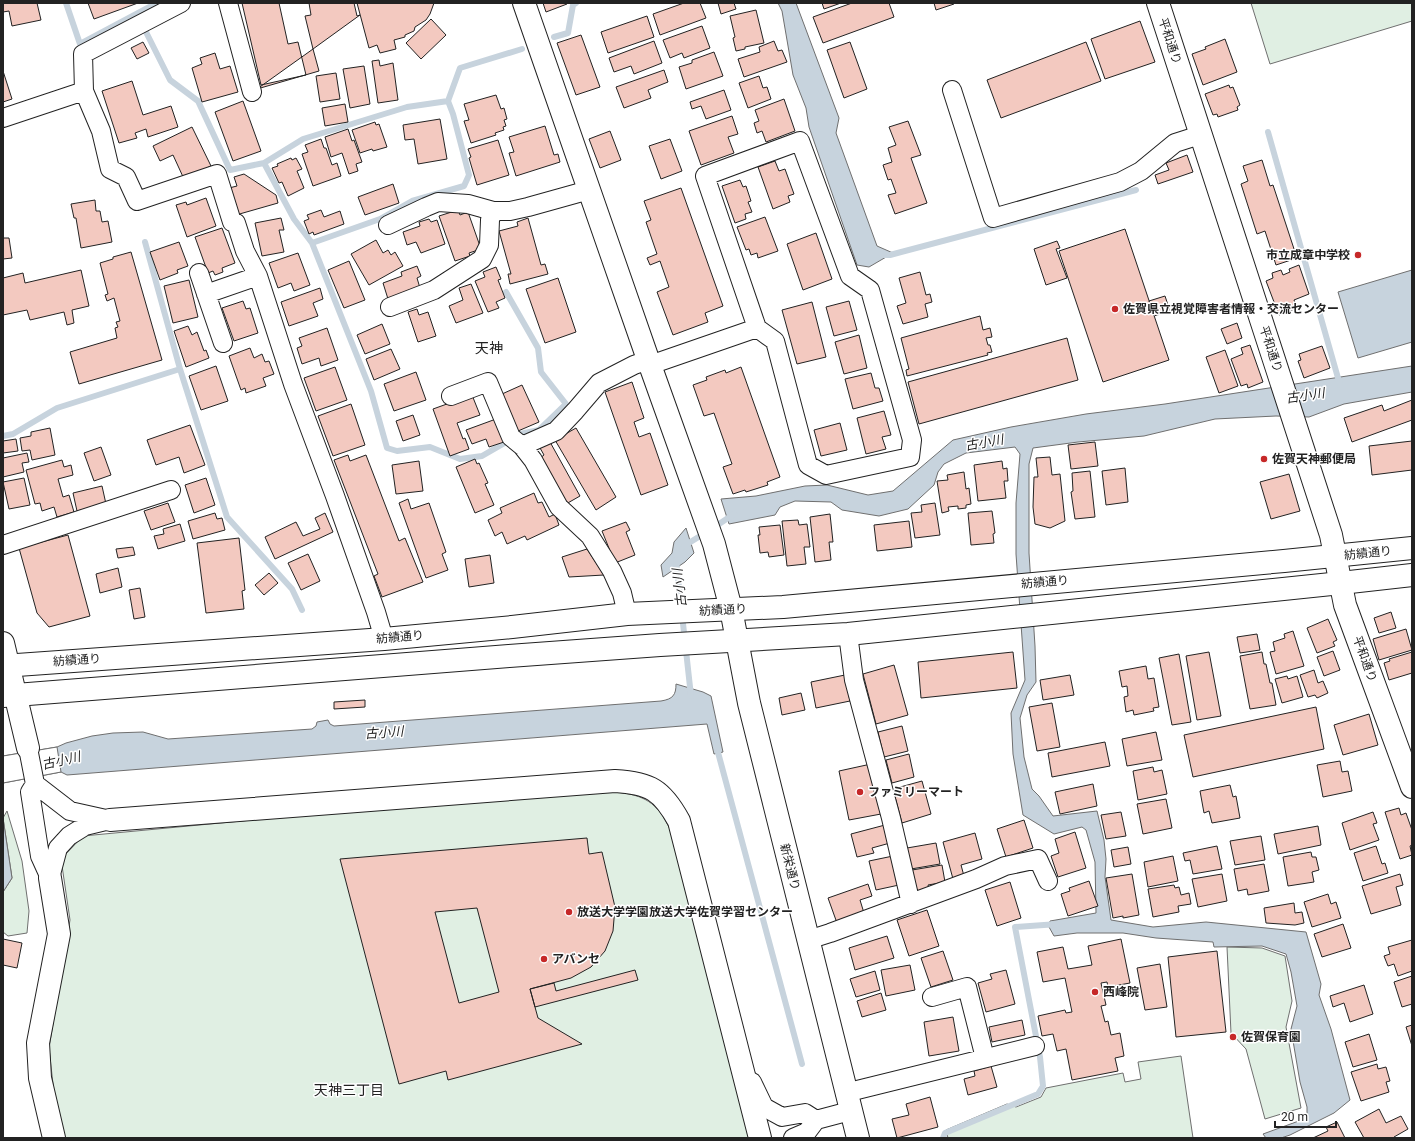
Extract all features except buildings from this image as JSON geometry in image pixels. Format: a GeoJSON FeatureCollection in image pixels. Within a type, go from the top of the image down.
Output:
{"type":"FeatureCollection","features":[{"type":"Feature","properties":{"kind":"main road","name":"新栄通り"},"geometry":{"type":"LineString","coordinates":[[524,3],[649,363],[714,544],[721,610],[738,641],[749,703],[858,1138]]}},
{"type":"Feature","properties":{"kind":"main road","name":"平和通り"},"geometry":{"type":"LineString","coordinates":[[1158,3],[1331,535],[1345,606],[1412,787]]}},
{"type":"Feature","properties":{"kind":"main road","name":"紡績通り"},"geometry":{"type":"LineString","coordinates":[[6,665],[384,638],[512,627],[627,614],[783,607],[1412,548]]}},
{"type":"Feature","properties":{"kind":"main road"},"geometry":{"type":"LineString","coordinates":[[9,695],[660,645],[848,634],[1412,575]]}},
{"type":"Feature","properties":{"kind":"main road"},"geometry":{"type":"LineString","coordinates":[[3,643],[9,695],[25,731],[28,748]]}},
{"type":"Feature","properties":{"kind":"main road"},"geometry":{"type":"LineString","coordinates":[[110,820],[615,781],[644,785],[657,791],[670,804],[679,821],[760,1138]]}},
{"type":"Feature","properties":{"kind":"main road"},"geometry":{"type":"LineString","coordinates":[[50,878],[59,934],[38,1044],[40,1078],[54,1138]]}},
{"type":"Feature","properties":{"kind":"street"},"geometry":{"type":"LineString","coordinates":[[181,3],[83,54],[84,90],[100,131],[110,169],[126,178],[137,201],[217,174],[232,222],[236,223],[245,251],[258,276],[293,384],[335,496],[384,638]]}},
{"type":"Feature","properties":{"kind":"street"},"geometry":{"type":"LineString","coordinates":[[228,3],[252,92]]}},
{"type":"Feature","properties":{"kind":"street"},"geometry":{"type":"LineString","coordinates":[[3,118],[84,90]]}},
{"type":"Feature","properties":{"kind":"street"},"geometry":{"type":"LineString","coordinates":[[952,90],[993,218],[1120,182],[1140,171],[1174,143],[1200,135]]}},
{"type":"Feature","properties":{"kind":"street"},"geometry":{"type":"LineString","coordinates":[[800,141],[850,276],[870,290],[912,440],[910,458],[826,475],[808,465],[775,341],[757,328],[705,176],[800,141]]}},
{"type":"Feature","properties":{"kind":"street"},"geometry":{"type":"LineString","coordinates":[[388,225],[438,202],[468,204],[493,211],[510,211],[589,190]]}},
{"type":"Feature","properties":{"kind":"street"},"geometry":{"type":"LineString","coordinates":[[390,308],[434,290],[482,259],[489,245],[490,220],[493,211]]}},
{"type":"Feature","properties":{"kind":"street"},"geometry":{"type":"LineString","coordinates":[[199,273],[223,343]]}},
{"type":"Feature","properties":{"kind":"street"},"geometry":{"type":"LineString","coordinates":[[206,294],[258,276]]}},
{"type":"Feature","properties":{"kind":"street"},"geometry":{"type":"LineString","coordinates":[[516,441],[541,439],[556,431],[599,383],[634,365],[649,363],[757,328]]}},
{"type":"Feature","properties":{"kind":"street"},"geometry":{"type":"LineString","coordinates":[[451,396],[488,382],[516,441],[533,460],[559,507],[590,536],[612,571],[620,588],[627,614]]}},
{"type":"Feature","properties":{"kind":"street"},"geometry":{"type":"LineString","coordinates":[[3,545],[170,490]]}},
{"type":"Feature","properties":{"kind":"street"},"geometry":{"type":"LineString","coordinates":[[848,634],[854,680],[891,818],[911,904]]}},
{"type":"Feature","properties":{"kind":"street"},"geometry":{"type":"LineString","coordinates":[[28,748],[35,784],[70,811],[110,820]]}},
{"type":"Feature","properties":{"kind":"street"},"geometry":{"type":"LineString","coordinates":[[35,784],[30,792],[40,856],[50,878]]}},
{"type":"Feature","properties":{"kind":"street"},"geometry":{"type":"LineString","coordinates":[[50,878],[58,848],[69,836],[85,826],[110,820]]}},
{"type":"Feature","properties":{"kind":"street"},"geometry":{"type":"LineString","coordinates":[[808,940],[911,904],[1005,866],[1038,859],[1048,882]]}},
{"type":"Feature","properties":{"kind":"street"},"geometry":{"type":"LineString","coordinates":[[932,997],[967,987],[985,1058]]}},
{"type":"Feature","properties":{"kind":"street"},"geometry":{"type":"LineString","coordinates":[[793,1138],[806,1132],[816,1120],[848,1102],[985,1058],[1035,1046]]}},
{"type":"Feature","properties":{"kind":"street"},"geometry":{"type":"LineString","coordinates":[[738,1053],[764,1107],[782,1117],[805,1113],[816,1120]]}},
{"type":"Feature","properties":{"kind":"green space"},"geometry":{"type":"Polygon","coordinates":[[[1251,3],[1412,3],[1412,21],[1270,64],[1251,3]]]}},
{"type":"Feature","properties":{"kind":"green space"},"geometry":{"type":"Polygon","coordinates":[[[605,791],[628,794],[648,801],[660,812],[670,829],[751,1138],[63,1138],[56,1111],[49,1048],[70,920],[61,859],[83,836],[305,815],[605,791]]]}},
{"type":"Feature","properties":{"kind":"green space"},"geometry":{"type":"Polygon","coordinates":[[[7,811],[22,861],[29,911],[27,933],[8,936],[3,932],[3,892],[12,878],[3,818],[7,811]]]}},
{"type":"Feature","properties":{"kind":"green space"},"geometry":{"type":"Polygon","coordinates":[[[1227,947],[1262,948],[1285,956],[1292,1001],[1286,1027],[1301,1108],[1265,1119],[1246,1049],[1231,1033],[1227,947]]]}},
{"type":"Feature","properties":{"kind":"green space"},"geometry":{"type":"Polygon","coordinates":[[[1181,1056],[1193,1138],[948,1138],[946,1130],[1007,1104],[1016,1107],[1041,1097],[1046,1088],[1123,1073],[1125,1082],[1141,1079],[1138,1062],[1181,1056]]]}},
{"type":"Feature","properties":{"kind":"water"},"geometry":{"type":"Polygon","coordinates":[[[778,3],[796,3],[839,118],[836,133],[877,246],[893,253],[869,267],[857,265],[809,127],[806,108],[793,75],[782,11],[778,3]]]}},
{"type":"Feature","properties":{"kind":"water"},"geometry":{"type":"Polygon","coordinates":[[[1412,270],[1412,342],[1358,358],[1338,292],[1412,270]]]}},
{"type":"Feature","properties":{"kind":"water"},"geometry":{"type":"Polygon","coordinates":[[[1412,366],[1412,392],[1344,404],[1309,417],[1276,416],[1215,419],[1144,436],[1033,448],[1029,464],[1029,553],[1036,682],[1027,695],[1020,718],[1024,757],[1032,789],[1039,796],[1053,816],[1097,811],[1104,840],[1106,859],[1105,877],[1111,920],[1153,927],[1206,922],[1306,932],[1321,984],[1319,995],[1331,1029],[1350,1100],[1334,1113],[1290,1135],[1281,1138],[1266,1138],[1263,1134],[1307,1118],[1307,1107],[1300,1082],[1291,1029],[1297,1006],[1286,954],[1262,946],[1214,947],[1213,942],[1156,938],[1123,933],[1077,933],[1054,936],[1049,927],[1050,921],[1096,913],[1095,862],[1086,830],[1082,827],[1054,834],[1023,815],[1013,754],[1011,713],[1025,680],[1016,554],[1016,503],[1020,454],[1015,447],[966,453],[944,464],[938,472],[934,485],[908,509],[879,516],[842,510],[831,502],[795,501],[780,507],[775,515],[729,524],[721,499],[756,496],[805,486],[827,485],[868,495],[893,491],[953,440],[1011,427],[1086,414],[1165,404],[1412,366]]]}},
{"type":"Feature","properties":{"kind":"water"},"geometry":{"type":"Polygon","coordinates":[[[686,528],[694,553],[685,562],[663,577],[661,565],[672,553],[674,542],[686,528]]]}},
{"type":"Feature","properties":{"kind":"water"},"geometry":{"type":"Polygon","coordinates":[[[676,684],[711,696],[723,752],[714,754],[707,724],[67,775],[61,772],[3,783],[3,756],[57,747],[92,736],[113,733],[143,732],[168,739],[312,729],[316,726],[317,722],[328,720],[330,724],[334,726],[661,701],[673,696],[676,684]]]}},
{"type":"Feature","properties":{"kind":"water"},"geometry":{"type":"Polygon","coordinates":[[[3,818],[12,878],[3,892],[3,818]]]}},
{"type":"Feature","properties":{"kind":"pier"},"geometry":{"type":"Polygon","coordinates":[[[57,747],[61,772],[3,783],[3,756],[57,747]]]}},
{"type":"Feature","properties":{"kind":"waterway"},"geometry":{"type":"LineString","coordinates":[[66,3],[80,44],[157,3]]}},
{"type":"Feature","properties":{"kind":"waterway"},"geometry":{"type":"LineString","coordinates":[[554,37],[568,33],[573,5],[576,3]]}},
{"type":"Feature","properties":{"kind":"waterway"},"geometry":{"type":"LineString","coordinates":[[137,14],[170,80],[198,101],[230,170],[264,163],[303,139],[407,107],[448,101],[460,68],[522,49]]}},
{"type":"Feature","properties":{"kind":"waterway"},"geometry":{"type":"LineString","coordinates":[[312,243],[380,219],[412,201],[464,186],[469,175],[453,114],[448,101]]}},
{"type":"Feature","properties":{"kind":"waterway"},"geometry":{"type":"LineString","coordinates":[[1268,132],[1340,385]]}},
{"type":"Feature","properties":{"kind":"waterway"},"geometry":{"type":"LineString","coordinates":[[264,163],[294,219],[312,243],[371,391],[387,448],[397,451],[430,447],[460,459],[482,456],[520,434],[539,430],[566,404],[541,372],[538,348],[506,292]]}},
{"type":"Feature","properties":{"kind":"waterway"},"geometry":{"type":"LineString","coordinates":[[882,255],[890,255],[1136,190]]}},
{"type":"Feature","properties":{"kind":"waterway"},"geometry":{"type":"LineString","coordinates":[[145,242],[180,369],[227,517],[292,589],[302,610]]}},
{"type":"Feature","properties":{"kind":"waterway"},"geometry":{"type":"LineString","coordinates":[[3,436],[13,434],[57,408],[180,369]]}},
{"type":"Feature","properties":{"kind":"waterway","name":"古小川"},"geometry":{"type":"LineString","coordinates":[[713,528],[734,514]]}},
{"type":"Feature","properties":{"kind":"waterway","name":"古小川"},"geometry":{"type":"LineString","coordinates":[[684,546],[705,533]]}},
{"type":"Feature","properties":{"kind":"waterway","name":"古小川"},"geometry":{"type":"LineString","coordinates":[[676,560],[691,696]]}},
{"type":"Feature","properties":{"kind":"waterway"},"geometry":{"type":"LineString","coordinates":[[716,745],[802,1064]]}},
{"type":"Feature","properties":{"kind":"waterway"},"geometry":{"type":"LineString","coordinates":[[943,1138],[945,1133],[1038,1094],[1043,1086],[1040,1057],[1015,927],[1058,924]]}},
{"type":"Feature","properties":{"kind":"place","name":"市立成章中学校"},"geometry":{"type":"Point","coordinates":[1358,255]}},
{"type":"Feature","properties":{"kind":"place","name":"佐賀県立視覚障害者情報・交流センター"},"geometry":{"type":"Point","coordinates":[1115,309]}},
{"type":"Feature","properties":{"kind":"place","name":"佐賀天神郵便局"},"geometry":{"type":"Point","coordinates":[1264,459]}},
{"type":"Feature","properties":{"kind":"place","name":"ファミリーマート"},"geometry":{"type":"Point","coordinates":[860,792]}},
{"type":"Feature","properties":{"kind":"place","name":"放送大学学園放送大学佐賀学習センター"},"geometry":{"type":"Point","coordinates":[569,912]}},
{"type":"Feature","properties":{"kind":"place","name":"アバンセ"},"geometry":{"type":"Point","coordinates":[544,959]}},
{"type":"Feature","properties":{"kind":"place","name":"西峰院"},"geometry":{"type":"Point","coordinates":[1095,992]}},
{"type":"Feature","properties":{"kind":"place","name":"佐賀保育園"},"geometry":{"type":"Point","coordinates":[1233,1037]}},
{"type":"Feature","properties":{"kind":"district","name":"天神"},"geometry":{"type":"Point","coordinates":[489,348]}},
{"type":"Feature","properties":{"kind":"district","name":"天神三丁目"},"geometry":{"type":"Point","coordinates":[349,1090]}}]}
